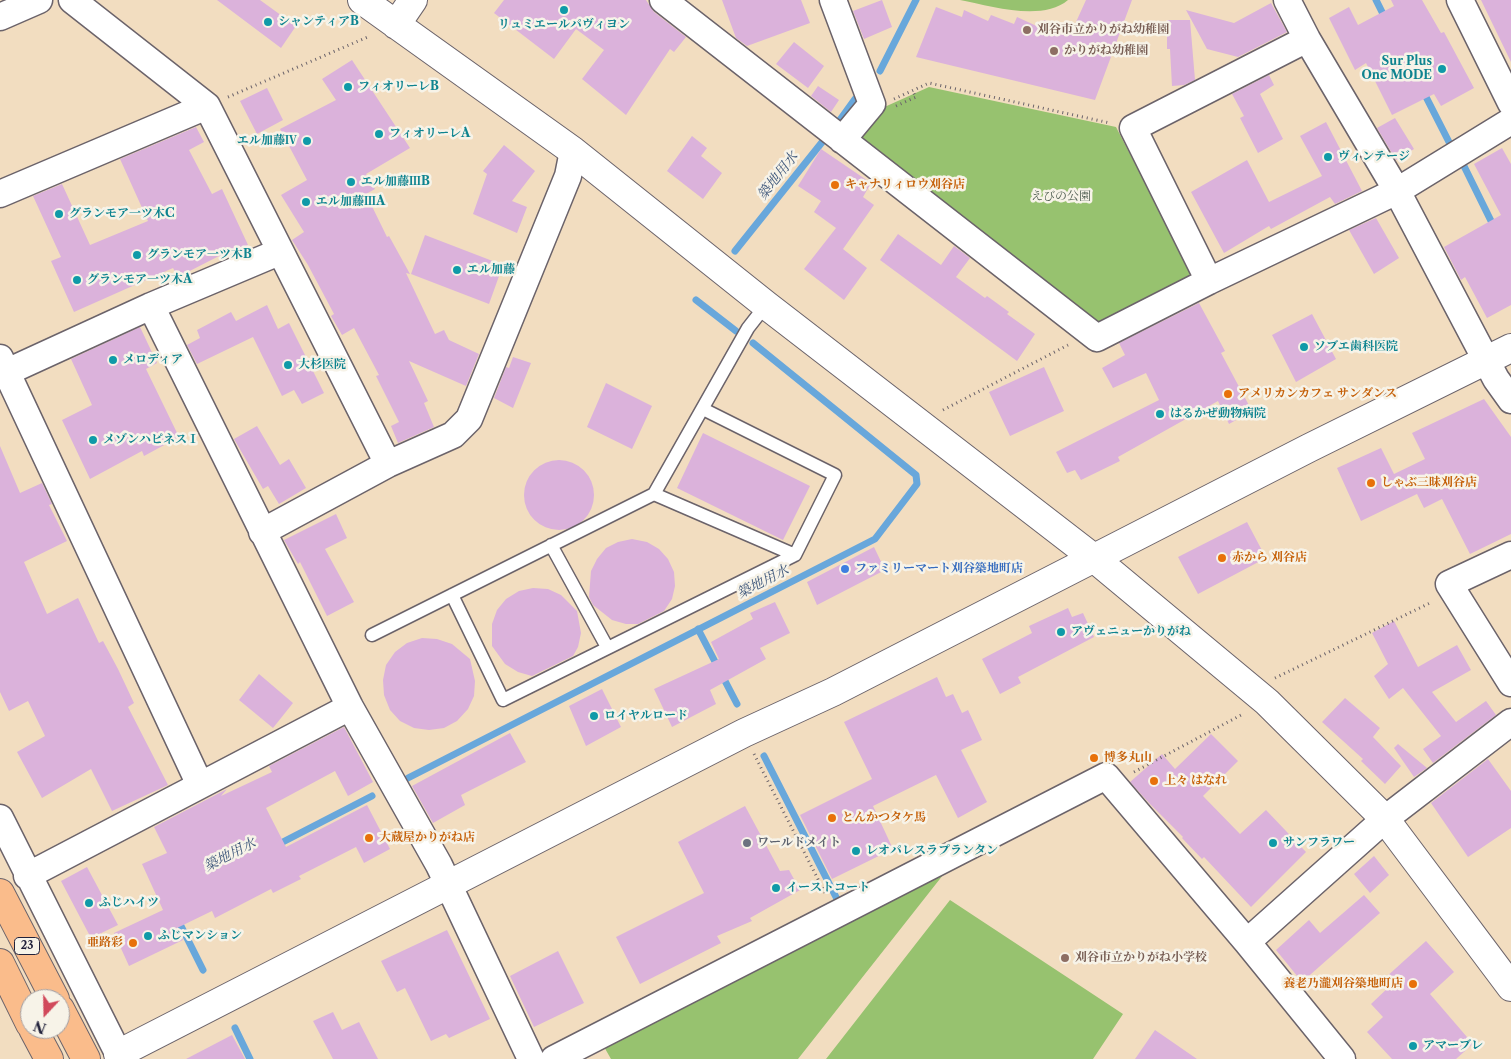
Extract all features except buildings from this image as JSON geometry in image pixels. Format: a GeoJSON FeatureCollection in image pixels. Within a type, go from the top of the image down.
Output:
{"type":"FeatureCollection","features":[{"type":"Feature","properties":{"kind":"highway","name":"23"},"geometry":{"type":"LineString","coordinates":[[0,894],[50,989]]}},
{"type":"Feature","properties":{"kind":"highway","name":"23"},"geometry":{"type":"LineString","coordinates":[[0,963],[20,1004]]}},
{"type":"Feature","properties":{"kind":"highway"},"geometry":{"type":"LineString","coordinates":[[70,1028],[86,1059]]}},
{"type":"Feature","properties":{"kind":"highway"},"geometry":{"type":"LineString","coordinates":[[37,1039],[48,1059]]}},
{"type":"Feature","properties":{"kind":"street"},"geometry":{"type":"LineString","coordinates":[[0,17],[39,0]]}},
{"type":"Feature","properties":{"kind":"street"},"geometry":{"type":"LineString","coordinates":[[72,0],[207,106],[388,464]]}},
{"type":"Feature","properties":{"kind":"street"},"geometry":{"type":"LineString","coordinates":[[362,0],[573,151],[766,305],[1095,559],[1260,695],[1385,819],[1511,987]]}},
{"type":"Feature","properties":{"kind":"street"},"geometry":{"type":"LineString","coordinates":[[396,25],[413,0]]}},
{"type":"Feature","properties":{"kind":"street"},"geometry":{"type":"LineString","coordinates":[[663,0],[1097,338],[1208,281],[1397,191],[1511,121]]}},
{"type":"Feature","properties":{"kind":"street"},"geometry":{"type":"LineString","coordinates":[[833,0],[872,104],[842,140]]}},
{"type":"Feature","properties":{"kind":"street"},"geometry":{"type":"LineString","coordinates":[[1287,0],[1307,39],[1397,191],[1499,354],[1511,400]]}},
{"type":"Feature","properties":{"kind":"street"},"geometry":{"type":"LineString","coordinates":[[1460,0],[1511,103]]}},
{"type":"Feature","properties":{"kind":"street"},"geometry":{"type":"LineString","coordinates":[[1208,281],[1133,128],[1307,39]]}},
{"type":"Feature","properties":{"kind":"street"},"geometry":{"type":"LineString","coordinates":[[0,194],[207,106]]}},
{"type":"Feature","properties":{"kind":"street"},"geometry":{"type":"LineString","coordinates":[[262,532],[388,464],[453,435],[469,419],[568,176],[573,151]]}},
{"type":"Feature","properties":{"kind":"street"},"geometry":{"type":"LineString","coordinates":[[200,785],[3,365],[280,252]]}},
{"type":"Feature","properties":{"kind":"street"},"geometry":{"type":"LineString","coordinates":[[151,306],[350,707],[448,885],[531,1059]]}},
{"type":"Feature","properties":{"kind":"street"},"geometry":{"type":"LineString","coordinates":[[0,818],[115,1057],[744,733],[833,692],[1308,448],[1499,354]]}},
{"type":"Feature","properties":{"kind":"street"},"geometry":{"type":"LineString","coordinates":[[1511,555],[1449,584],[1452,592],[1511,683]]}},
{"type":"Feature","properties":{"kind":"street"},"geometry":{"type":"LineString","coordinates":[[28,876],[350,707]]}},
{"type":"Feature","properties":{"kind":"street"},"geometry":{"type":"LineString","coordinates":[[1247,942],[1385,819],[1511,722]]}},
{"type":"Feature","properties":{"kind":"street"},"geometry":{"type":"LineString","coordinates":[[554,1059],[1106,776],[1247,942],[1342,1059]]}},
{"type":"Feature","properties":{"kind":"street"},"geometry":{"type":"LineString","coordinates":[[0,988],[38,1059]]}},
{"type":"Feature","properties":{"kind":"lane"},"geometry":{"type":"LineString","coordinates":[[372,635],[654,494],[748,328],[766,305]]}},
{"type":"Feature","properties":{"kind":"lane"},"geometry":{"type":"LineString","coordinates":[[452,595],[503,700],[795,555],[835,475],[703,409]]}},
{"type":"Feature","properties":{"kind":"lane"},"geometry":{"type":"LineString","coordinates":[[654,494],[795,555]]}},
{"type":"Feature","properties":{"kind":"lane"},"geometry":{"type":"LineString","coordinates":[[551,545],[607,647]]}},
{"type":"Feature","properties":{"kind":"path"},"geometry":{"type":"LineString","coordinates":[[207,106],[396,25]]}},
{"type":"Feature","properties":{"kind":"path"},"geometry":{"type":"LineString","coordinates":[[872,104],[882,104],[929,83],[1133,128]]}},
{"type":"Feature","properties":{"kind":"path"},"geometry":{"type":"LineString","coordinates":[[912,90],[916,97]]}},
{"type":"Feature","properties":{"kind":"path"},"geometry":{"type":"LineString","coordinates":[[937,413],[1091,333]]}},
{"type":"Feature","properties":{"kind":"path"},"geometry":{"type":"LineString","coordinates":[[1111,784],[1260,695],[1452,592]]}},
{"type":"Feature","properties":{"kind":"path"},"geometry":{"type":"LineString","coordinates":[[744,733],[836,916]]}},
{"type":"Feature","properties":{"kind":"green space"},"geometry":{"type":"Polygon","coordinates":[[[960,0],[1068,0],[1057,7],[1031,11],[1001,8],[960,0]]]}},
{"type":"Feature","properties":{"kind":"green space","name":"えびの公園"},"geometry":{"type":"Polygon","coordinates":[[[929,87],[1116,127],[1191,271],[1187,281],[1103,324],[1089,320],[857,139],[880,109],[929,87]]]}},
{"type":"Feature","properties":{"kind":"green space"},"geometry":{"type":"Polygon","coordinates":[[[943,875],[798,1059],[611,1059],[603,1045],[943,875]]]}},
{"type":"Feature","properties":{"kind":"green space"},"geometry":{"type":"Polygon","coordinates":[[[950,900],[1123,1014],[1093,1059],[826,1059],[950,900]]]}},
{"type":"Feature","properties":{"kind":"waterway","name":"築地用水"},"geometry":{"type":"LineString","coordinates":[[880,71],[916,0]]}},
{"type":"Feature","properties":{"kind":"waterway","name":"築地用水"},"geometry":{"type":"LineString","coordinates":[[1376,0],[1386,20]]}},
{"type":"Feature","properties":{"kind":"waterway","name":"築地用水"},"geometry":{"type":"LineString","coordinates":[[1423,91],[1450,144]]}},
{"type":"Feature","properties":{"kind":"waterway","name":"築地用水"},"geometry":{"type":"LineString","coordinates":[[837,124],[855,99]]}},
{"type":"Feature","properties":{"kind":"waterway","name":"築地用水"},"geometry":{"type":"LineString","coordinates":[[735,251],[823,141]]}},
{"type":"Feature","properties":{"kind":"waterway","name":"築地用水"},"geometry":{"type":"LineString","coordinates":[[1462,162],[1495,229]]}},
{"type":"Feature","properties":{"kind":"waterway","name":"築地用水"},"geometry":{"type":"LineString","coordinates":[[696,300],[736,331]]}},
{"type":"Feature","properties":{"kind":"waterway","name":"築地用水"},"geometry":{"type":"LineString","coordinates":[[408,778],[875,539],[917,484],[916,475],[753,343]]}},
{"type":"Feature","properties":{"kind":"waterway"},"geometry":{"type":"LineString","coordinates":[[698,629],[737,704]]}},
{"type":"Feature","properties":{"kind":"waterway"},"geometry":{"type":"LineString","coordinates":[[764,756],[838,901]]}},
{"type":"Feature","properties":{"kind":"waterway","name":"築地用水"},"geometry":{"type":"LineString","coordinates":[[277,845],[372,796]]}},
{"type":"Feature","properties":{"kind":"waterway","name":"築地用水"},"geometry":{"type":"LineString","coordinates":[[178,920],[203,970]]}},
{"type":"Feature","properties":{"kind":"waterway","name":"築地用水"},"geometry":{"type":"LineString","coordinates":[[235,1028],[250,1059]]}},
{"type":"Feature","properties":{"kind":"place","name":"リュミエールパヴィヨン"},"geometry":{"type":"Point","coordinates":[564,10]}},
{"type":"Feature","properties":{"kind":"place","name":"シャンティアB"},"geometry":{"type":"Point","coordinates":[268,22]}},
{"type":"Feature","properties":{"kind":"place","name":"刈谷市立かりがね幼稚園"},"geometry":{"type":"Point","coordinates":[1027,30]}},
{"type":"Feature","properties":{"kind":"place","name":"かりがね幼稚園"},"geometry":{"type":"Point","coordinates":[1054,51]}},
{"type":"Feature","properties":{"kind":"place","name":"Sur Plus One MODE"},"geometry":{"type":"Point","coordinates":[1442,69]}},
{"type":"Feature","properties":{"kind":"place","name":"フィオリーレB"},"geometry":{"type":"Point","coordinates":[348,87]}},
{"type":"Feature","properties":{"kind":"place","name":"フィオリーレA"},"geometry":{"type":"Point","coordinates":[379,134]}},
{"type":"Feature","properties":{"kind":"place","name":"エル加藤Ⅳ"},"geometry":{"type":"Point","coordinates":[307,141]}},
{"type":"Feature","properties":{"kind":"place","name":"ヴィンテージ"},"geometry":{"type":"Point","coordinates":[1328,157]}},
{"type":"Feature","properties":{"kind":"place","name":"エル加藤ⅢB"},"geometry":{"type":"Point","coordinates":[351,182]}},
{"type":"Feature","properties":{"kind":"place","name":"キャナリィロウ刈谷店"},"geometry":{"type":"Point","coordinates":[835,185]}},
{"type":"Feature","properties":{"kind":"place","name":"エル加藤ⅢA"},"geometry":{"type":"Point","coordinates":[306,202]}},
{"type":"Feature","properties":{"kind":"place","name":"グランモア一ツ木C"},"geometry":{"type":"Point","coordinates":[59,214]}},
{"type":"Feature","properties":{"kind":"place","name":"グランモア一ツ木B"},"geometry":{"type":"Point","coordinates":[137,255]}},
{"type":"Feature","properties":{"kind":"place","name":"エル加藤"},"geometry":{"type":"Point","coordinates":[457,270]}},
{"type":"Feature","properties":{"kind":"place","name":"グランモア一ツ木A"},"geometry":{"type":"Point","coordinates":[77,280]}},
{"type":"Feature","properties":{"kind":"place","name":"ソブエ歯科医院"},"geometry":{"type":"Point","coordinates":[1304,347]}},
{"type":"Feature","properties":{"kind":"place","name":"メロディア"},"geometry":{"type":"Point","coordinates":[113,360]}},
{"type":"Feature","properties":{"kind":"place","name":"大杉医院"},"geometry":{"type":"Point","coordinates":[288,365]}},
{"type":"Feature","properties":{"kind":"place","name":"アメリカンカフェ サンダンス"},"geometry":{"type":"Point","coordinates":[1228,394]}},
{"type":"Feature","properties":{"kind":"place","name":"はるかぜ動物病院"},"geometry":{"type":"Point","coordinates":[1160,414]}},
{"type":"Feature","properties":{"kind":"place","name":"メゾンハピネスⅠ"},"geometry":{"type":"Point","coordinates":[93,440]}},
{"type":"Feature","properties":{"kind":"place","name":"しゃぶ三昧刈谷店"},"geometry":{"type":"Point","coordinates":[1371,483]}},
{"type":"Feature","properties":{"kind":"place","name":"赤から 刈谷店"},"geometry":{"type":"Point","coordinates":[1222,558]}},
{"type":"Feature","properties":{"kind":"place","name":"ファミリーマート刈谷築地町店"},"geometry":{"type":"Point","coordinates":[845,569]}},
{"type":"Feature","properties":{"kind":"place","name":"アヴェニューかりがね"},"geometry":{"type":"Point","coordinates":[1061,632]}},
{"type":"Feature","properties":{"kind":"place","name":"ロイヤルロード"},"geometry":{"type":"Point","coordinates":[594,716]}},
{"type":"Feature","properties":{"kind":"place","name":"博多丸山"},"geometry":{"type":"Point","coordinates":[1094,758]}},
{"type":"Feature","properties":{"kind":"place","name":"上々 はなれ"},"geometry":{"type":"Point","coordinates":[1154,781]}},
{"type":"Feature","properties":{"kind":"place","name":"とんかつタケ馬"},"geometry":{"type":"Point","coordinates":[832,818]}},
{"type":"Feature","properties":{"kind":"place","name":"大蔵屋かりがね店"},"geometry":{"type":"Point","coordinates":[369,838]}},
{"type":"Feature","properties":{"kind":"place","name":"ワールドメイト"},"geometry":{"type":"Point","coordinates":[747,843]}},
{"type":"Feature","properties":{"kind":"place","name":"サンフラワー"},"geometry":{"type":"Point","coordinates":[1273,843]}},
{"type":"Feature","properties":{"kind":"place","name":"レオパレスラプランタン"},"geometry":{"type":"Point","coordinates":[856,851]}},
{"type":"Feature","properties":{"kind":"place","name":"イーストコート"},"geometry":{"type":"Point","coordinates":[776,888]}},
{"type":"Feature","properties":{"kind":"place","name":"ふじハイツ"},"geometry":{"type":"Point","coordinates":[89,903]}},
{"type":"Feature","properties":{"kind":"place","name":"ふじマンション"},"geometry":{"type":"Point","coordinates":[148,936]}},
{"type":"Feature","properties":{"kind":"place","name":"亜路彩"},"geometry":{"type":"Point","coordinates":[133,943]}},
{"type":"Feature","properties":{"kind":"place","name":"刈谷市立かりがね小学校"},"geometry":{"type":"Point","coordinates":[1065,958]}},
{"type":"Feature","properties":{"kind":"place","name":"養老乃瀧刈谷築地町店"},"geometry":{"type":"Point","coordinates":[1413,984]}},
{"type":"Feature","properties":{"kind":"place","name":"アマーブレ"},"geometry":{"type":"Point","coordinates":[1413,1046]}}]}
